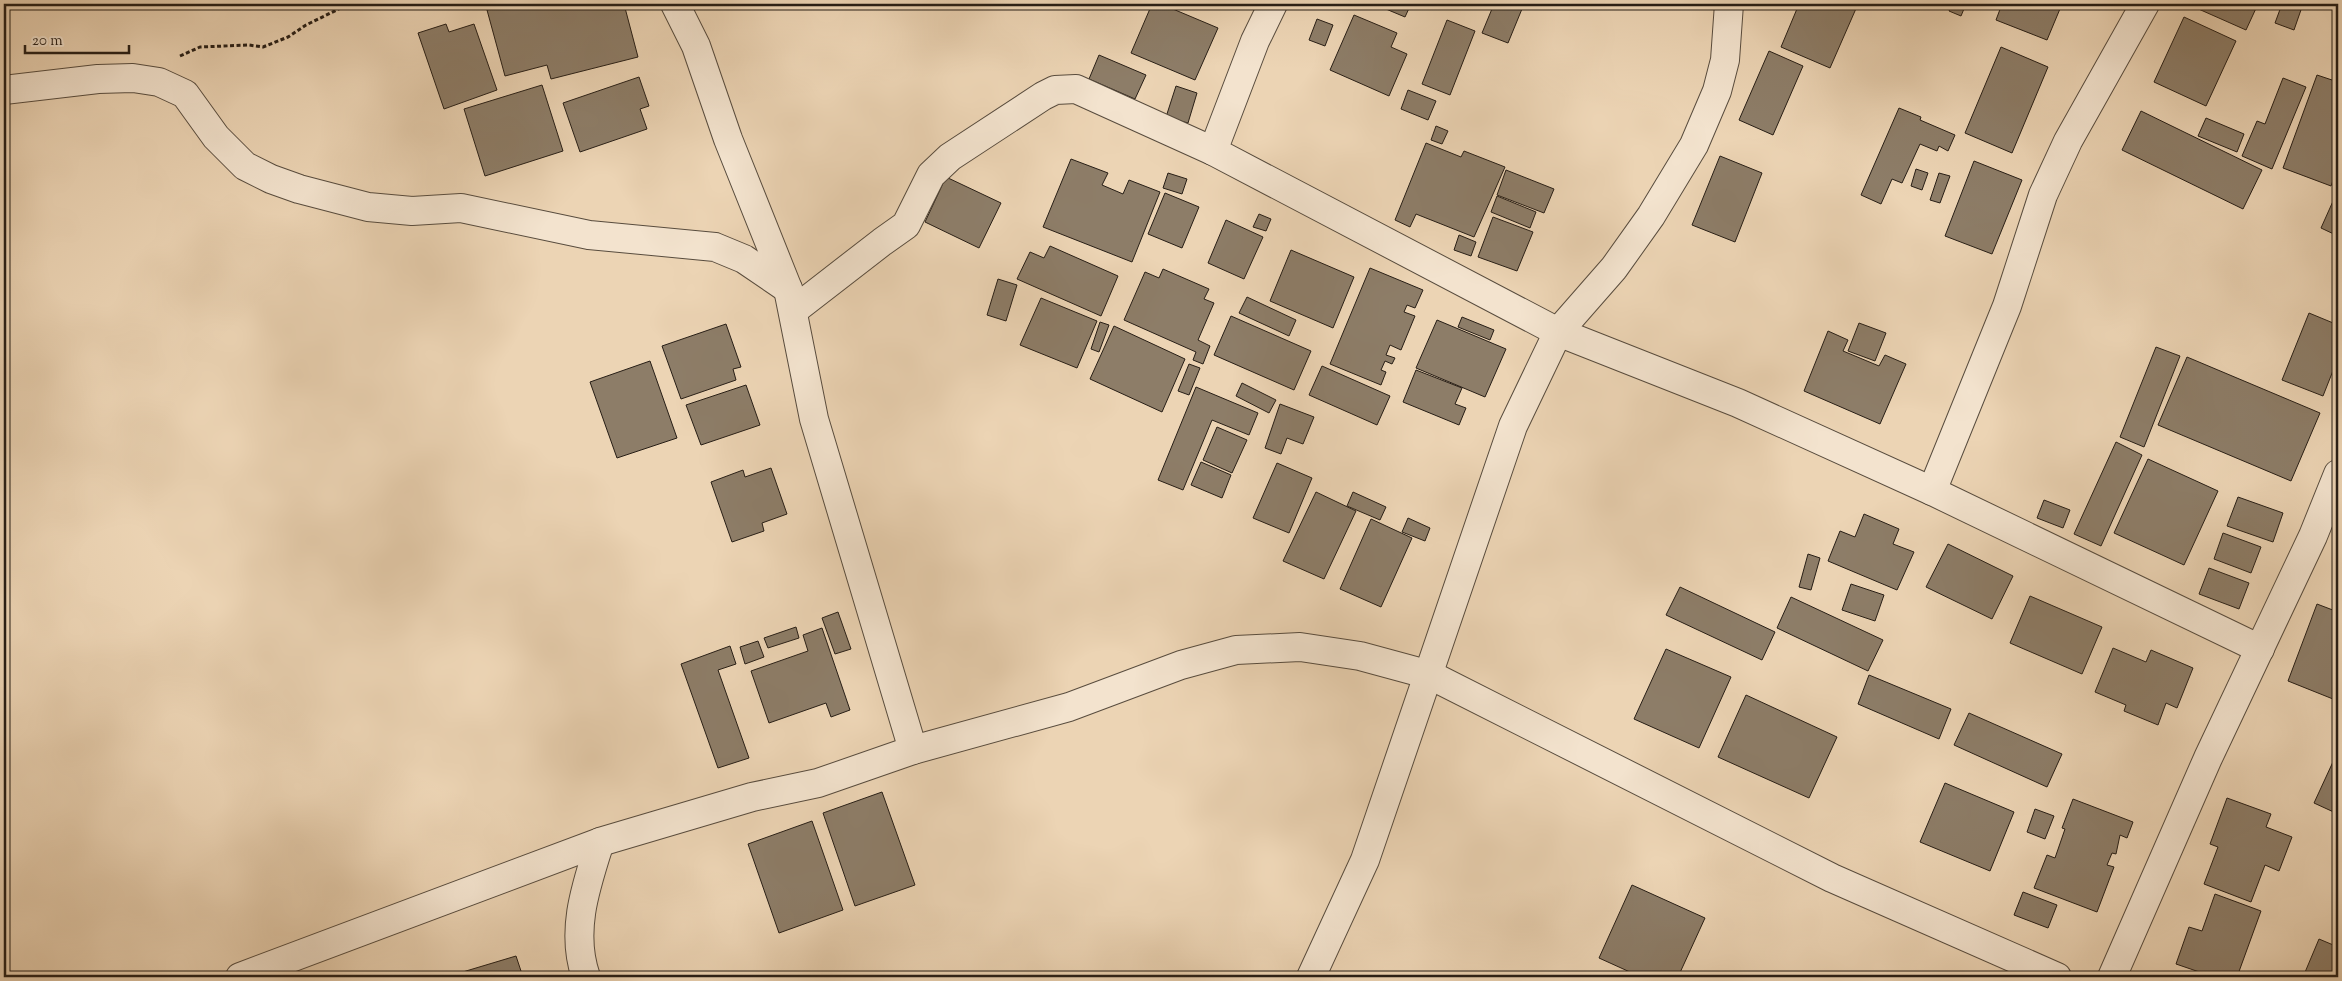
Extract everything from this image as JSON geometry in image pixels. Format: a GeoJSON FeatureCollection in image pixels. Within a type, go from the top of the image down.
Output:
{"type":"FeatureCollection","features":[{"type":"Feature","properties":{"kind":"street"},"geometry":{"type":"LineString","coordinates":[[675,4],[696,46],[728,139],[791,300],[814,419],[913,750]]}},
{"type":"Feature","properties":{"kind":"street"},"geometry":{"type":"LineString","coordinates":[[1251,4],[1255,41]]}},
{"type":"Feature","properties":{"kind":"street"},"geometry":{"type":"LineString","coordinates":[[1213,151],[1255,41],[1273,4]]}},
{"type":"Feature","properties":{"kind":"street"},"geometry":{"type":"LineString","coordinates":[[1311,977],[1365,860],[1430,675],[1513,426],[1558,332],[1614,268],[1651,216],[1694,145],[1717,91],[1725,60],[1729,4]]}},
{"type":"Feature","properties":{"kind":"street"},"geometry":{"type":"LineString","coordinates":[[1932,490],[2007,306],[2043,195],[2068,141],[2145,4]]}},
{"type":"Feature","properties":{"kind":"street"},"geometry":{"type":"LineString","coordinates":[[4,90],[98,79],[133,78],[159,82],[185,94],[216,137],[245,166],[271,179],[298,189],[368,207],[412,211],[460,208],[589,235],[715,247],[744,259],[791,300]]}},
{"type":"Feature","properties":{"kind":"street"},"geometry":{"type":"LineString","coordinates":[[791,300],[906,225],[931,175],[950,157],[1054,90],[1076,89],[1213,151],[1558,332],[1738,403],[1932,490],[2260,649]]}},
{"type":"Feature","properties":{"kind":"street"},"geometry":{"type":"LineString","coordinates":[[2112,977],[2204,768],[2313,536],[2338,474]]}},
{"type":"Feature","properties":{"kind":"street"},"geometry":{"type":"LineString","coordinates":[[240,977],[600,842],[752,796],[818,783],[913,750],[1069,707],[1181,665],[1236,650],[1300,647],[1360,656],[1430,675],[1832,878],[2057,977]]}},
{"type":"Feature","properties":{"kind":"street"},"geometry":{"type":"LineString","coordinates":[[586,977],[580,958],[582,901],[600,842]]}},
{"type":"Feature","properties":{"kind":"path"},"geometry":{"type":"LineString","coordinates":[[176,58],[200,47],[249,45],[263,47],[288,37],[314,21],[350,4]]}},
{"type":"Feature","properties":{"kind":"building"},"geometry":{"type":"Polygon","coordinates":[[[512,4],[624,4],[638,57],[551,79],[547,65],[505,76],[487,10],[512,4]]]}},
{"type":"Feature","properties":{"kind":"building"},"geometry":{"type":"Polygon","coordinates":[[[1152,4],[1161,4],[1218,28],[1195,80],[1131,53],[1152,4]]]}},
{"type":"Feature","properties":{"kind":"building"},"geometry":{"type":"Polygon","coordinates":[[[1374,4],[1411,4],[1405,17],[1374,4]]]}},
{"type":"Feature","properties":{"kind":"building"},"geometry":{"type":"Polygon","coordinates":[[[1494,4],[1524,4],[1508,43],[1482,33],[1494,4]]]}},
{"type":"Feature","properties":{"kind":"building"},"geometry":{"type":"Polygon","coordinates":[[[1799,4],[1858,4],[1830,68],[1781,47],[1799,4]]]}},
{"type":"Feature","properties":{"kind":"building"},"geometry":{"type":"Polygon","coordinates":[[[1952,4],[1966,4],[1961,16],[1949,11],[1952,4]]]}},
{"type":"Feature","properties":{"kind":"building"},"geometry":{"type":"Polygon","coordinates":[[[2002,4],[2062,4],[2047,40],[1996,20],[2002,4]]]}},
{"type":"Feature","properties":{"kind":"building"},"geometry":{"type":"Polygon","coordinates":[[[2196,4],[2258,4],[2246,30],[2194,7],[2196,4]]]}},
{"type":"Feature","properties":{"kind":"building"},"geometry":{"type":"Polygon","coordinates":[[[2282,4],[2303,4],[2294,30],[2275,23],[2282,4]]]}},
{"type":"Feature","properties":{"kind":"building"},"geometry":{"type":"Polygon","coordinates":[[[1354,15],[1397,33],[1391,47],[1407,54],[1389,96],[1330,70],[1354,15]]]}},
{"type":"Feature","properties":{"kind":"building"},"geometry":{"type":"Polygon","coordinates":[[[2184,17],[2236,41],[2206,106],[2154,82],[2184,17]]]}},
{"type":"Feature","properties":{"kind":"building"},"geometry":{"type":"Polygon","coordinates":[[[1317,19],[1333,25],[1325,46],[1309,40],[1317,19]]]}},
{"type":"Feature","properties":{"kind":"building"},"geometry":{"type":"Polygon","coordinates":[[[1447,20],[1475,31],[1450,95],[1422,84],[1447,20]]]}},
{"type":"Feature","properties":{"kind":"building"},"geometry":{"type":"Polygon","coordinates":[[[446,24],[449,32],[474,24],[497,90],[444,109],[418,33],[446,24]]]}},
{"type":"Feature","properties":{"kind":"building"},"geometry":{"type":"Polygon","coordinates":[[[2001,47],[2048,67],[2012,153],[1965,133],[2001,47]]]}},
{"type":"Feature","properties":{"kind":"building"},"geometry":{"type":"Polygon","coordinates":[[[1769,51],[1803,66],[1773,135],[1739,120],[1769,51]]]}},
{"type":"Feature","properties":{"kind":"building"},"geometry":{"type":"Polygon","coordinates":[[[1099,55],[1146,75],[1135,99],[1089,79],[1099,55]]]}},
{"type":"Feature","properties":{"kind":"building"},"geometry":{"type":"Polygon","coordinates":[[[2317,75],[2338,82],[2338,167],[2331,186],[2283,168],[2317,75]]]}},
{"type":"Feature","properties":{"kind":"building"},"geometry":{"type":"Polygon","coordinates":[[[639,77],[649,106],[640,109],[647,129],[580,152],[563,103],[639,77]]]}},
{"type":"Feature","properties":{"kind":"building"},"geometry":{"type":"Polygon","coordinates":[[[2283,78],[2306,87],[2272,169],[2242,156],[2257,121],[2265,124],[2283,78]]]}},
{"type":"Feature","properties":{"kind":"building"},"geometry":{"type":"Polygon","coordinates":[[[542,85],[563,151],[485,176],[464,109],[542,85]]]}},
{"type":"Feature","properties":{"kind":"building"},"geometry":{"type":"Polygon","coordinates":[[[1176,86],[1197,93],[1188,123],[1166,117],[1176,86]]]}},
{"type":"Feature","properties":{"kind":"building"},"geometry":{"type":"Polygon","coordinates":[[[1408,90],[1436,101],[1428,120],[1401,109],[1408,90]]]}},
{"type":"Feature","properties":{"kind":"building"},"geometry":{"type":"Polygon","coordinates":[[[1899,108],[1921,117],[1920,120],[1955,135],[1948,151],[1939,146],[1937,151],[1920,144],[1902,183],[1892,179],[1881,204],[1861,195],[1899,108]]]}},
{"type":"Feature","properties":{"kind":"building"},"geometry":{"type":"Polygon","coordinates":[[[2141,111],[2262,170],[2243,209],[2122,150],[2141,111]]]}},
{"type":"Feature","properties":{"kind":"building"},"geometry":{"type":"Polygon","coordinates":[[[2206,118],[2244,134],[2237,152],[2198,136],[2206,118]]]}},
{"type":"Feature","properties":{"kind":"building"},"geometry":{"type":"Polygon","coordinates":[[[1436,126],[1448,131],[1442,144],[1431,140],[1436,126]]]}},
{"type":"Feature","properties":{"kind":"building"},"geometry":{"type":"Polygon","coordinates":[[[1426,143],[1461,157],[1464,151],[1505,167],[1474,237],[1416,214],[1410,227],[1395,220],[1426,143]]]}},
{"type":"Feature","properties":{"kind":"building"},"geometry":{"type":"Polygon","coordinates":[[[1720,156],[1762,173],[1735,242],[1692,225],[1720,156]]]}},
{"type":"Feature","properties":{"kind":"building"},"geometry":{"type":"Polygon","coordinates":[[[1071,159],[1108,173],[1102,185],[1123,194],[1129,180],[1160,192],[1132,262],[1043,227],[1071,159]]]}},
{"type":"Feature","properties":{"kind":"building"},"geometry":{"type":"Polygon","coordinates":[[[1974,161],[2022,180],[1992,254],[1945,236],[1974,161]]]}},
{"type":"Feature","properties":{"kind":"building"},"geometry":{"type":"Polygon","coordinates":[[[1916,169],[1928,173],[1922,190],[1911,186],[1916,169]]]}},
{"type":"Feature","properties":{"kind":"building"},"geometry":{"type":"Polygon","coordinates":[[[1506,170],[1554,189],[1544,213],[1497,195],[1506,170]]]}},
{"type":"Feature","properties":{"kind":"building"},"geometry":{"type":"Polygon","coordinates":[[[1168,173],[1187,179],[1182,194],[1163,188],[1168,173]]]}},
{"type":"Feature","properties":{"kind":"building"},"geometry":{"type":"Polygon","coordinates":[[[1939,173],[1950,176],[1940,203],[1930,200],[1939,173]]]}},
{"type":"Feature","properties":{"kind":"building"},"geometry":{"type":"Polygon","coordinates":[[[946,177],[1001,203],[979,248],[925,222],[946,177]]]}},
{"type":"Feature","properties":{"kind":"building"},"geometry":{"type":"Polygon","coordinates":[[[2338,190],[2338,236],[2321,228],[2338,190]]]}},
{"type":"Feature","properties":{"kind":"building"},"geometry":{"type":"Polygon","coordinates":[[[1165,193],[1199,207],[1182,248],[1148,234],[1165,193]]]}},
{"type":"Feature","properties":{"kind":"building"},"geometry":{"type":"Polygon","coordinates":[[[1497,196],[1536,212],[1530,228],[1491,212],[1497,196]]]}},
{"type":"Feature","properties":{"kind":"building"},"geometry":{"type":"Polygon","coordinates":[[[1259,214],[1271,219],[1266,231],[1253,227],[1259,214]]]}},
{"type":"Feature","properties":{"kind":"building"},"geometry":{"type":"Polygon","coordinates":[[[1493,217],[1533,232],[1517,271],[1478,257],[1493,217]]]}},
{"type":"Feature","properties":{"kind":"building"},"geometry":{"type":"Polygon","coordinates":[[[1226,220],[1263,237],[1244,279],[1208,263],[1226,220]]]}},
{"type":"Feature","properties":{"kind":"building"},"geometry":{"type":"Polygon","coordinates":[[[1459,235],[1476,242],[1471,256],[1454,250],[1459,235]]]}},
{"type":"Feature","properties":{"kind":"building"},"geometry":{"type":"Polygon","coordinates":[[[1050,246],[1118,276],[1101,316],[1017,279],[1030,252],[1044,258],[1050,246]]]}},
{"type":"Feature","properties":{"kind":"building"},"geometry":{"type":"Polygon","coordinates":[[[1291,250],[1354,277],[1333,328],[1270,301],[1291,250]]]}},
{"type":"Feature","properties":{"kind":"building"},"geometry":{"type":"Polygon","coordinates":[[[1370,268],[1423,290],[1415,308],[1407,305],[1404,312],[1415,316],[1401,350],[1390,345],[1386,355],[1395,358],[1392,364],[1385,361],[1381,370],[1386,372],[1381,385],[1330,364],[1370,268]]]}},
{"type":"Feature","properties":{"kind":"building"},"geometry":{"type":"Polygon","coordinates":[[[1163,269],[1209,289],[1204,299],[1214,303],[1198,340],[1210,346],[1203,364],[1193,360],[1196,352],[1124,320],[1145,272],[1159,278],[1163,269]]]}},
{"type":"Feature","properties":{"kind":"building"},"geometry":{"type":"Polygon","coordinates":[[[998,279],[1017,285],[1006,321],[987,315],[998,279]]]}},
{"type":"Feature","properties":{"kind":"building"},"geometry":{"type":"Polygon","coordinates":[[[1247,297],[1296,320],[1289,336],[1239,313],[1247,297]]]}},
{"type":"Feature","properties":{"kind":"building"},"geometry":{"type":"Polygon","coordinates":[[[1041,298],[1097,321],[1077,368],[1020,345],[1041,298]]]}},
{"type":"Feature","properties":{"kind":"building"},"geometry":{"type":"Polygon","coordinates":[[[2309,313],[2338,325],[2338,358],[2323,396],[2282,380],[2309,313]]]}},
{"type":"Feature","properties":{"kind":"building"},"geometry":{"type":"Polygon","coordinates":[[[1231,316],[1311,351],[1294,390],[1214,355],[1231,316]]]}},
{"type":"Feature","properties":{"kind":"building"},"geometry":{"type":"Polygon","coordinates":[[[1462,317],[1494,330],[1490,340],[1458,327],[1462,317]]]}},
{"type":"Feature","properties":{"kind":"building"},"geometry":{"type":"Polygon","coordinates":[[[1437,320],[1506,349],[1485,397],[1416,368],[1437,320]]]}},
{"type":"Feature","properties":{"kind":"building"},"geometry":{"type":"Polygon","coordinates":[[[1100,322],[1109,325],[1099,352],[1091,349],[1100,322]]]}},
{"type":"Feature","properties":{"kind":"building"},"geometry":{"type":"Polygon","coordinates":[[[1859,323],[1886,333],[1875,361],[1848,351],[1859,323]]]}},
{"type":"Feature","properties":{"kind":"building"},"geometry":{"type":"Polygon","coordinates":[[[726,324],[741,367],[733,369],[736,380],[681,399],[662,346],[726,324]]]}},
{"type":"Feature","properties":{"kind":"building"},"geometry":{"type":"Polygon","coordinates":[[[1114,326],[1185,359],[1162,412],[1090,379],[1114,326]]]}},
{"type":"Feature","properties":{"kind":"building"},"geometry":{"type":"Polygon","coordinates":[[[1828,331],[1848,340],[1843,351],[1879,366],[1885,355],[1906,364],[1880,424],[1804,391],[1828,331]]]}},
{"type":"Feature","properties":{"kind":"building"},"geometry":{"type":"Polygon","coordinates":[[[2156,347],[2180,356],[2144,447],[2120,437],[2156,347]]]}},
{"type":"Feature","properties":{"kind":"building"},"geometry":{"type":"Polygon","coordinates":[[[2187,357],[2320,413],[2291,481],[2158,425],[2187,357]]]}},
{"type":"Feature","properties":{"kind":"building"},"geometry":{"type":"Polygon","coordinates":[[[650,361],[677,438],[617,458],[590,382],[650,361]]]}},
{"type":"Feature","properties":{"kind":"building"},"geometry":{"type":"Polygon","coordinates":[[[1189,364],[1200,368],[1189,395],[1178,391],[1189,364]]]}},
{"type":"Feature","properties":{"kind":"building"},"geometry":{"type":"Polygon","coordinates":[[[1322,366],[1390,396],[1377,425],[1309,395],[1322,366]]]}},
{"type":"Feature","properties":{"kind":"building"},"geometry":{"type":"Polygon","coordinates":[[[1416,370],[1462,388],[1455,404],[1466,408],[1459,425],[1403,402],[1416,370]]]}},
{"type":"Feature","properties":{"kind":"building"},"geometry":{"type":"Polygon","coordinates":[[[1242,383],[1276,400],[1269,413],[1236,396],[1242,383]]]}},
{"type":"Feature","properties":{"kind":"building"},"geometry":{"type":"Polygon","coordinates":[[[746,385],[760,425],[701,445],[686,405],[746,385]]]}},
{"type":"Feature","properties":{"kind":"building"},"geometry":{"type":"Polygon","coordinates":[[[1196,387],[1258,413],[1249,435],[1212,420],[1183,490],[1158,480],[1196,387]]]}},
{"type":"Feature","properties":{"kind":"building"},"geometry":{"type":"Polygon","coordinates":[[[1280,404],[1314,417],[1303,444],[1287,438],[1281,454],[1265,448],[1280,404]]]}},
{"type":"Feature","properties":{"kind":"building"},"geometry":{"type":"Polygon","coordinates":[[[1217,427],[1247,440],[1232,473],[1203,460],[1217,427]]]}},
{"type":"Feature","properties":{"kind":"building"},"geometry":{"type":"Polygon","coordinates":[[[2116,442],[2142,455],[2101,546],[2074,534],[2116,442]]]}},
{"type":"Feature","properties":{"kind":"building"},"geometry":{"type":"Polygon","coordinates":[[[2148,459],[2218,491],[2184,565],[2114,533],[2148,459]]]}},
{"type":"Feature","properties":{"kind":"building"},"geometry":{"type":"Polygon","coordinates":[[[1201,462],[1231,475],[1222,498],[1191,485],[1201,462]]]}},
{"type":"Feature","properties":{"kind":"building"},"geometry":{"type":"Polygon","coordinates":[[[1277,463],[1312,478],[1289,533],[1253,518],[1277,463]]]}},
{"type":"Feature","properties":{"kind":"building"},"geometry":{"type":"Polygon","coordinates":[[[771,468],[787,514],[762,523],[764,531],[732,542],[711,482],[743,470],[745,477],[771,468]]]}},
{"type":"Feature","properties":{"kind":"building"},"geometry":{"type":"Polygon","coordinates":[[[1316,492],[1356,511],[1324,579],[1283,561],[1316,492]]]}},
{"type":"Feature","properties":{"kind":"building"},"geometry":{"type":"Polygon","coordinates":[[[1353,492],[1386,507],[1380,520],[1347,506],[1353,492]]]}},
{"type":"Feature","properties":{"kind":"building"},"geometry":{"type":"Polygon","coordinates":[[[2238,497],[2283,513],[2273,542],[2227,526],[2238,497]]]}},
{"type":"Feature","properties":{"kind":"building"},"geometry":{"type":"Polygon","coordinates":[[[2044,500],[2070,510],[2063,528],[2037,518],[2044,500]]]}},
{"type":"Feature","properties":{"kind":"building"},"geometry":{"type":"Polygon","coordinates":[[[1864,514],[1899,529],[1893,544],[1914,552],[1897,590],[1828,561],[1840,531],[1855,537],[1864,514]]]}},
{"type":"Feature","properties":{"kind":"building"},"geometry":{"type":"Polygon","coordinates":[[[1408,518],[1430,528],[1425,541],[1402,532],[1408,518]]]}},
{"type":"Feature","properties":{"kind":"building"},"geometry":{"type":"Polygon","coordinates":[[[1371,519],[1412,538],[1381,607],[1340,589],[1371,519]]]}},
{"type":"Feature","properties":{"kind":"building"},"geometry":{"type":"Polygon","coordinates":[[[2223,533],[2261,547],[2251,573],[2214,559],[2223,533]]]}},
{"type":"Feature","properties":{"kind":"building"},"geometry":{"type":"Polygon","coordinates":[[[1948,544],[2013,576],[1992,619],[1926,587],[1948,544]]]}},
{"type":"Feature","properties":{"kind":"building"},"geometry":{"type":"Polygon","coordinates":[[[1808,554],[1820,558],[1811,590],[1799,587],[1808,554]]]}},
{"type":"Feature","properties":{"kind":"building"},"geometry":{"type":"Polygon","coordinates":[[[2209,568],[2249,583],[2239,609],[2199,594],[2209,568]]]}},
{"type":"Feature","properties":{"kind":"building"},"geometry":{"type":"Polygon","coordinates":[[[1851,584],[1884,595],[1875,621],[1842,610],[1851,584]]]}},
{"type":"Feature","properties":{"kind":"building"},"geometry":{"type":"Polygon","coordinates":[[[1680,587],[1775,632],[1762,660],[1666,615],[1680,587]]]}},
{"type":"Feature","properties":{"kind":"building"},"geometry":{"type":"Polygon","coordinates":[[[2030,596],[2102,627],[2082,674],[2010,643],[2030,596]]]}},
{"type":"Feature","properties":{"kind":"building"},"geometry":{"type":"Polygon","coordinates":[[[1791,597],[1883,640],[1868,671],[1777,628],[1791,597]]]}},
{"type":"Feature","properties":{"kind":"building"},"geometry":{"type":"Polygon","coordinates":[[[2317,604],[2338,612],[2338,701],[2288,681],[2317,604]]]}},
{"type":"Feature","properties":{"kind":"building"},"geometry":{"type":"Polygon","coordinates":[[[838,612],[851,649],[835,654],[822,618],[838,612]]]}},
{"type":"Feature","properties":{"kind":"building"},"geometry":{"type":"Polygon","coordinates":[[[796,627],[799,638],[768,648],[764,638],[796,627]]]}},
{"type":"Feature","properties":{"kind":"building"},"geometry":{"type":"Polygon","coordinates":[[[822,628],[850,710],[831,717],[826,703],[769,723],[751,671],[808,651],[803,635],[822,628]]]}},
{"type":"Feature","properties":{"kind":"building"},"geometry":{"type":"Polygon","coordinates":[[[758,641],[764,657],[745,664],[740,647],[758,641]]]}},
{"type":"Feature","properties":{"kind":"building"},"geometry":{"type":"Polygon","coordinates":[[[730,646],[736,664],[718,670],[749,758],[718,768],[681,664],[730,646]]]}},
{"type":"Feature","properties":{"kind":"building"},"geometry":{"type":"Polygon","coordinates":[[[2113,648],[2146,662],[2151,650],[2193,668],[2177,708],[2166,703],[2158,725],[2124,711],[2126,705],[2095,692],[2113,648]]]}},
{"type":"Feature","properties":{"kind":"building"},"geometry":{"type":"Polygon","coordinates":[[[1666,649],[1731,677],[1699,748],[1634,719],[1666,649]]]}},
{"type":"Feature","properties":{"kind":"building"},"geometry":{"type":"Polygon","coordinates":[[[1869,675],[1951,709],[1939,739],[1858,704],[1869,675]]]}},
{"type":"Feature","properties":{"kind":"building"},"geometry":{"type":"Polygon","coordinates":[[[1746,695],[1837,737],[1809,798],[1718,757],[1746,695]]]}},
{"type":"Feature","properties":{"kind":"building"},"geometry":{"type":"Polygon","coordinates":[[[1969,713],[2062,754],[2047,787],[1954,745],[1969,713]]]}},
{"type":"Feature","properties":{"kind":"building"},"geometry":{"type":"Polygon","coordinates":[[[2338,751],[2338,814],[2314,803],[2338,751]]]}},
{"type":"Feature","properties":{"kind":"building"},"geometry":{"type":"Polygon","coordinates":[[[1945,783],[2014,812],[1990,871],[1920,842],[1945,783]]]}},
{"type":"Feature","properties":{"kind":"building"},"geometry":{"type":"Polygon","coordinates":[[[882,792],[915,885],[855,906],[823,813],[882,792]]]}},
{"type":"Feature","properties":{"kind":"building"},"geometry":{"type":"Polygon","coordinates":[[[2227,798],[2271,814],[2266,827],[2292,837],[2279,871],[2265,865],[2251,902],[2204,884],[2218,847],[2210,844],[2227,798]]]}},
{"type":"Feature","properties":{"kind":"building"},"geometry":{"type":"Polygon","coordinates":[[[2073,799],[2133,822],[2127,838],[2120,835],[2116,854],[2112,853],[2107,865],[2114,867],[2097,912],[2034,888],[2047,855],[2055,858],[2065,829],[2062,828],[2073,799]]]}},
{"type":"Feature","properties":{"kind":"building"},"geometry":{"type":"Polygon","coordinates":[[[2035,809],[2054,816],[2045,839],[2027,832],[2035,809]]]}},
{"type":"Feature","properties":{"kind":"building"},"geometry":{"type":"Polygon","coordinates":[[[812,821],[843,910],[779,933],[748,844],[812,821]]]}},
{"type":"Feature","properties":{"kind":"building"},"geometry":{"type":"Polygon","coordinates":[[[1632,885],[1705,918],[1678,977],[1641,977],[1599,958],[1632,885]]]}},
{"type":"Feature","properties":{"kind":"building"},"geometry":{"type":"Polygon","coordinates":[[[2023,892],[2057,905],[2048,928],[2014,915],[2023,892]]]}},
{"type":"Feature","properties":{"kind":"building"},"geometry":{"type":"Polygon","coordinates":[[[2215,894],[2261,911],[2237,977],[2223,972],[2221,977],[2214,977],[2176,964],[2189,927],[2202,931],[2215,894]]]}},
{"type":"Feature","properties":{"kind":"building"},"geometry":{"type":"Polygon","coordinates":[[[2319,939],[2338,947],[2338,970],[2335,977],[2303,977],[2319,939]]]}},
{"type":"Feature","properties":{"kind":"building"},"geometry":{"type":"Polygon","coordinates":[[[516,956],[523,977],[457,977],[456,974],[516,956]]]}}]}
